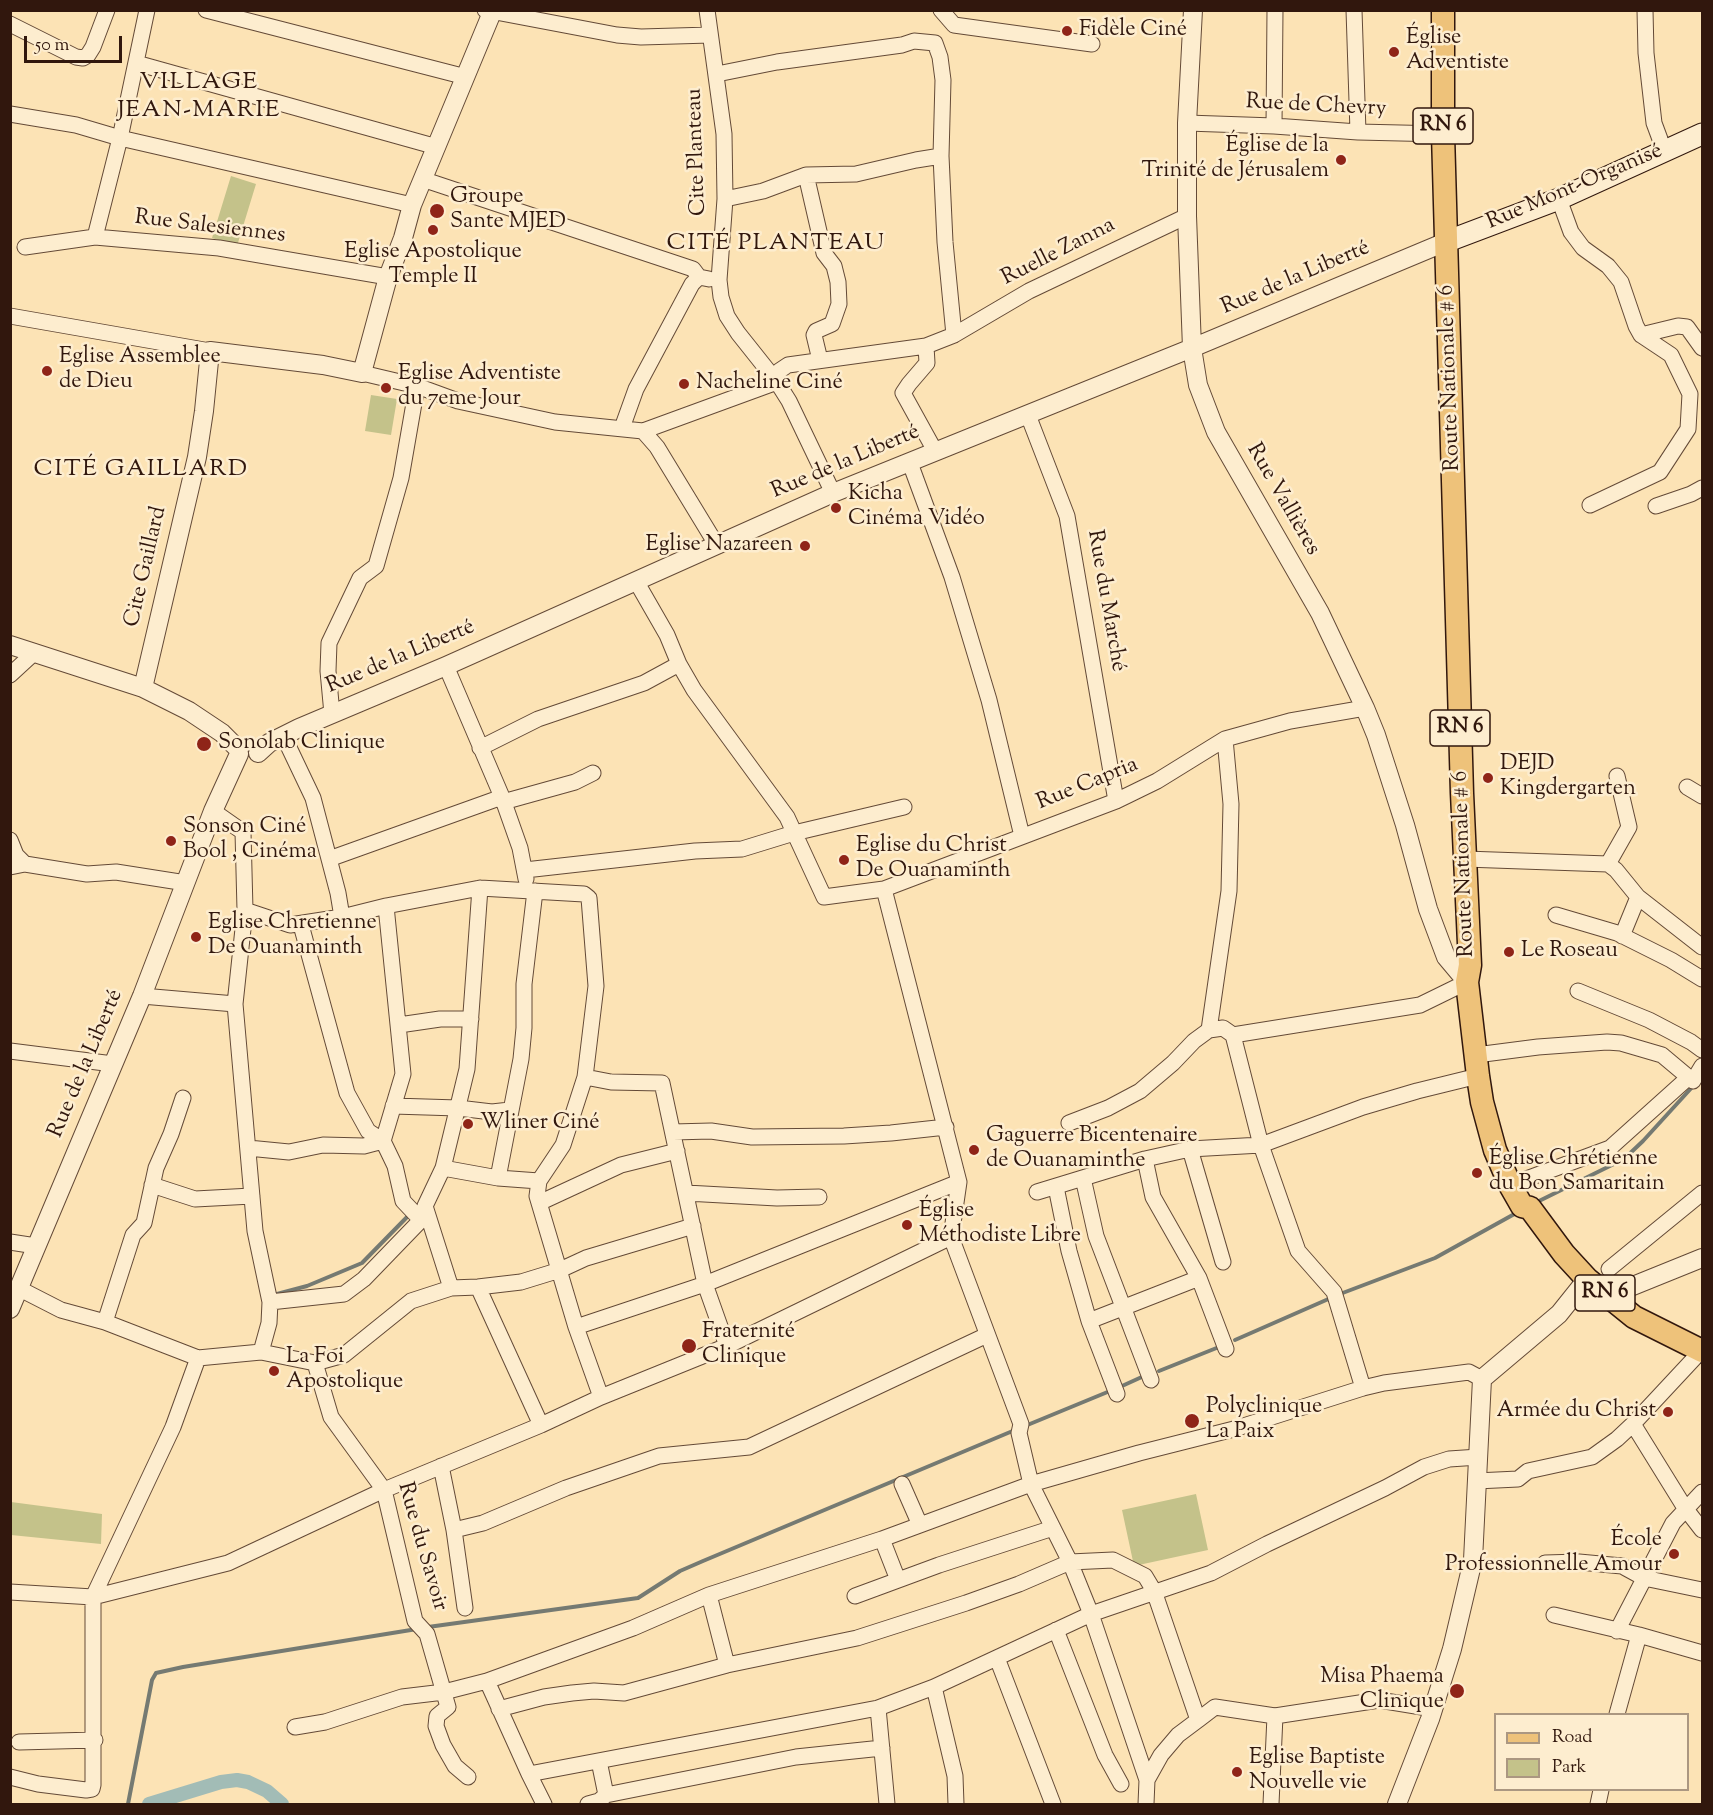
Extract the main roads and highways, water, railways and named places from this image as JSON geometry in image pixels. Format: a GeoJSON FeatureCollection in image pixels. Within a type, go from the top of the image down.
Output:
{"type":"FeatureCollection","features":[{"type":"Feature","properties":{"kind":"main road","name":"RN 6"},"geometry":{"type":"LineString","coordinates":[[1443,10],[1443,134],[1448,241]]}},
{"type":"Feature","properties":{"kind":"main road","name":"Rue Mont-Organisé"},"geometry":{"type":"LineString","coordinates":[[1448,241],[1558,199],[1702,134]]}},
{"type":"Feature","properties":{"kind":"main road","name":"Route Nationale # 6"},"geometry":{"type":"LineString","coordinates":[[1448,241],[1465,860],[1470,965],[1467,982],[1477,1066],[1495,1150],[1510,1185],[1564,1254],[1587,1279],[1634,1317],[1702,1350]]}},
{"type":"Feature","properties":{"kind":"waterway"},"geometry":{"type":"LineString","coordinates":[[1535,1203],[1624,1159],[1695,1084]]}},
{"type":"Feature","properties":{"kind":"waterway"},"geometry":{"type":"LineString","coordinates":[[1340,1294],[1435,1258],[1518,1212]]}},
{"type":"Feature","properties":{"kind":"waterway"},"geometry":{"type":"LineString","coordinates":[[277,1294],[307,1286],[362,1263],[409,1215]]}},
{"type":"Feature","properties":{"kind":"waterway"},"geometry":{"type":"LineString","coordinates":[[1235,1340],[1333,1297]]}},
{"type":"Feature","properties":{"kind":"waterway"},"geometry":{"type":"LineString","coordinates":[[1159,1371],[1219,1347]]}},
{"type":"Feature","properties":{"kind":"waterway"},"geometry":{"type":"LineString","coordinates":[[1122,1386],[1144,1376]]}},
{"type":"Feature","properties":{"kind":"waterway"},"geometry":{"type":"LineString","coordinates":[[1025,1426],[1110,1391]]}},
{"type":"Feature","properties":{"kind":"waterway"},"geometry":{"type":"LineString","coordinates":[[428,1627],[638,1598],[680,1571],[1015,1430]]}},
{"type":"Feature","properties":{"kind":"waterway"},"geometry":{"type":"LineString","coordinates":[[128,1804],[152,1680],[156,1673],[417,1629]]}},
{"type":"Feature","properties":{"kind":"waterway"},"geometry":{"type":"LineString","coordinates":[[149,1804],[221,1782],[237,1780],[248,1782],[267,1791],[282,1804]]}},
{"type":"Feature","properties":{"kind":"place","name":"Fidèle Ciné"},"geometry":{"type":"Point","coordinates":[1067,31]}},
{"type":"Feature","properties":{"kind":"place","name":"Église Adventiste"},"geometry":{"type":"Point","coordinates":[1394,52]}},
{"type":"Feature","properties":{"kind":"place","name":"Église de la Trinité de Jérusalem"},"geometry":{"type":"Point","coordinates":[1341,160]}},
{"type":"Feature","properties":{"kind":"place","name":"Groupe Sante MJED"},"geometry":{"type":"Point","coordinates":[437,211]}},
{"type":"Feature","properties":{"kind":"place","name":"Eglise Apostolique Temple II"},"geometry":{"type":"Point","coordinates":[433,230]}},
{"type":"Feature","properties":{"kind":"place","name":"Eglise Assemblee de Dieu"},"geometry":{"type":"Point","coordinates":[47,371]}},
{"type":"Feature","properties":{"kind":"place","name":"Nacheline Ciné"},"geometry":{"type":"Point","coordinates":[684,384]}},
{"type":"Feature","properties":{"kind":"place","name":"Eglise Adventiste du 7eme Jour"},"geometry":{"type":"Point","coordinates":[386,388]}},
{"type":"Feature","properties":{"kind":"place","name":"Kicha Cinéma Vidéo"},"geometry":{"type":"Point","coordinates":[836,508]}},
{"type":"Feature","properties":{"kind":"place","name":"Eglise Nazareen"},"geometry":{"type":"Point","coordinates":[805,546]}},
{"type":"Feature","properties":{"kind":"place","name":"Sonolab Clinique"},"geometry":{"type":"Point","coordinates":[204,744]}},
{"type":"Feature","properties":{"kind":"place","name":"DEJD Kingdergarten"},"geometry":{"type":"Point","coordinates":[1488,778]}},
{"type":"Feature","properties":{"kind":"place","name":"Sonson Ciné Bool , Cinéma"},"geometry":{"type":"Point","coordinates":[171,841]}},
{"type":"Feature","properties":{"kind":"place","name":"Eglise du Christ De Ouanaminth"},"geometry":{"type":"Point","coordinates":[844,860]}},
{"type":"Feature","properties":{"kind":"place","name":"Eglise Chretienne De Ouanaminth"},"geometry":{"type":"Point","coordinates":[196,937]}},
{"type":"Feature","properties":{"kind":"place","name":"Le Roseau"},"geometry":{"type":"Point","coordinates":[1509,952]}},
{"type":"Feature","properties":{"kind":"place","name":"Wliner Ciné"},"geometry":{"type":"Point","coordinates":[468,1124]}},
{"type":"Feature","properties":{"kind":"place","name":"Gaguerre Bicentenaire de Ouanaminthe"},"geometry":{"type":"Point","coordinates":[974,1150]}},
{"type":"Feature","properties":{"kind":"place","name":"Église Chrétienne du Bon Samaritain"},"geometry":{"type":"Point","coordinates":[1477,1173]}},
{"type":"Feature","properties":{"kind":"place","name":"Église Méthodiste Libre"},"geometry":{"type":"Point","coordinates":[907,1225]}},
{"type":"Feature","properties":{"kind":"place","name":"Fraternité Clinique"},"geometry":{"type":"Point","coordinates":[689,1346]}},
{"type":"Feature","properties":{"kind":"place","name":"La Foi Apostolique"},"geometry":{"type":"Point","coordinates":[274,1371]}},
{"type":"Feature","properties":{"kind":"place","name":"Armée du Christ"},"geometry":{"type":"Point","coordinates":[1668,1412]}},
{"type":"Feature","properties":{"kind":"place","name":"Polyclinique La Paix"},"geometry":{"type":"Point","coordinates":[1192,1421]}},
{"type":"Feature","properties":{"kind":"place","name":"École Professionnelle Amour"},"geometry":{"type":"Point","coordinates":[1674,1554]}},
{"type":"Feature","properties":{"kind":"place","name":"Misa Phaema Clinique"},"geometry":{"type":"Point","coordinates":[1457,1691]}},
{"type":"Feature","properties":{"kind":"place","name":"Eglise Baptiste Nouvelle vie"},"geometry":{"type":"Point","coordinates":[1237,1772]}},
{"type":"Feature","properties":{"kind":"district","name":"VILLAGE JEAN-MARIE"},"geometry":{"type":"Point","coordinates":[199,98]}},
{"type":"Feature","properties":{"kind":"district","name":"CITÉ PLANTEAU"},"geometry":{"type":"Point","coordinates":[776,245]}},
{"type":"Feature","properties":{"kind":"district","name":"CITÉ GAILLARD"},"geometry":{"type":"Point","coordinates":[141,471]}}]}
